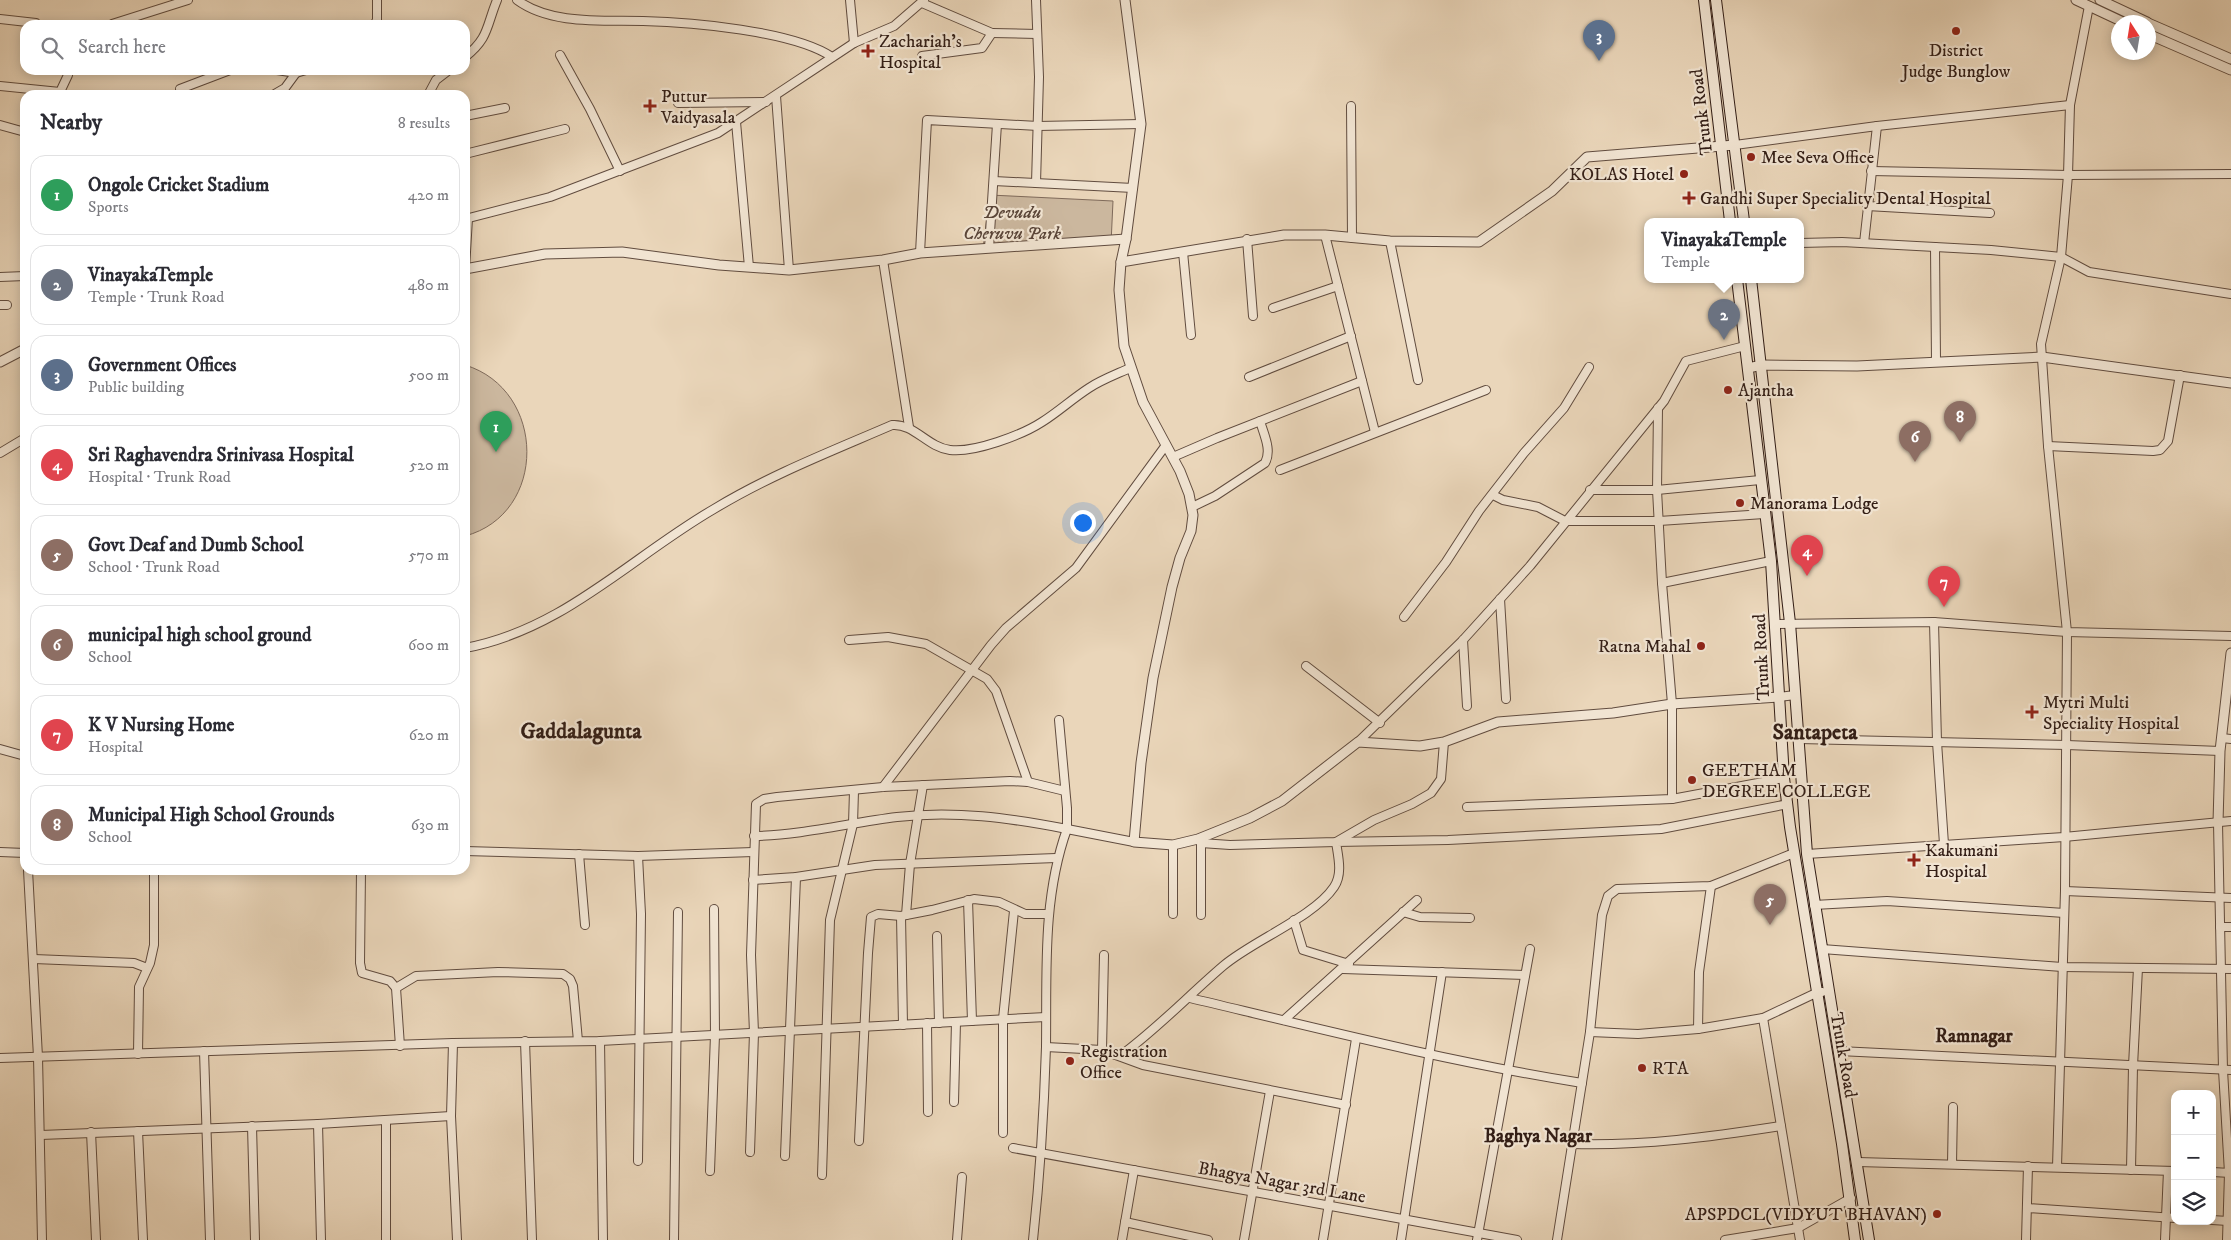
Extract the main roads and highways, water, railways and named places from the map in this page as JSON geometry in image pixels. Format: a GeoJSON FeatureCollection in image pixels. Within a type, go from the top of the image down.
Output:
{"type":"FeatureCollection","features":[{"type":"Feature","properties":{"kind":"main road","name":"Trunk Road"},"geometry":{"type":"LineString","coordinates":[[1704,0],[1730,218]]}},
{"type":"Feature","properties":{"kind":"main road"},"geometry":{"type":"LineString","coordinates":[[1716,0],[1744,218]]}},
{"type":"Feature","properties":{"kind":"main road","name":"Trunk Road"},"geometry":{"type":"LineString","coordinates":[[1737,283],[1771,561],[1784,778],[1816,993],[1851,1198],[1855,1240]]}},
{"type":"Feature","properties":{"kind":"main road"},"geometry":{"type":"LineString","coordinates":[[1752,283],[1790,623],[1807,854],[1858,1162],[1869,1240]]}},
{"type":"Feature","properties":{"kind":"place","name":"District Judge Bunglow"},"geometry":{"type":"Point","coordinates":[1956,31]}},
{"type":"Feature","properties":{"kind":"place","name":"Zachariah's Hospital"},"geometry":{"type":"Point","coordinates":[868,51]}},
{"type":"Feature","properties":{"kind":"place","name":"Government Offices"},"geometry":{"type":"Point","coordinates":[1599,61]}},
{"type":"Feature","properties":{"kind":"place","name":"Puttur Vaidyasala"},"geometry":{"type":"Point","coordinates":[650,106]}},
{"type":"Feature","properties":{"kind":"place","name":"Mee Seva Office"},"geometry":{"type":"Point","coordinates":[1751,157]}},
{"type":"Feature","properties":{"kind":"place","name":"KOLAS Hotel"},"geometry":{"type":"Point","coordinates":[1684,174]}},
{"type":"Feature","properties":{"kind":"place","name":"Gandhi Super Speciality Dental Hospital"},"geometry":{"type":"Point","coordinates":[1689,198]}},
{"type":"Feature","properties":{"kind":"place","name":"VinayakaTemple"},"geometry":{"type":"Point","coordinates":[1724,340]}},
{"type":"Feature","properties":{"kind":"place","name":"Ajantha"},"geometry":{"type":"Point","coordinates":[1728,390]}},
{"type":"Feature","properties":{"kind":"place","name":"Municipal High School Grounds"},"geometry":{"type":"Point","coordinates":[1960,442]}},
{"type":"Feature","properties":{"kind":"place","name":"Ongole Cricket Stadium"},"geometry":{"type":"Point","coordinates":[496,452]}},
{"type":"Feature","properties":{"kind":"place","name":"municipal high school ground"},"geometry":{"type":"Point","coordinates":[1915,462]}},
{"type":"Feature","properties":{"kind":"place","name":"Manorama Lodge"},"geometry":{"type":"Point","coordinates":[1740,503]}},
{"type":"Feature","properties":{"kind":"place","name":"Sri Raghavendra Srinivasa Hospital"},"geometry":{"type":"Point","coordinates":[1807,576]}},
{"type":"Feature","properties":{"kind":"place","name":"K V Nursing Home"},"geometry":{"type":"Point","coordinates":[1944,607]}},
{"type":"Feature","properties":{"kind":"place","name":"Ratna Mahal"},"geometry":{"type":"Point","coordinates":[1701,646]}},
{"type":"Feature","properties":{"kind":"place","name":"Mytri Multi Speciality Hospital"},"geometry":{"type":"Point","coordinates":[2032,712]}},
{"type":"Feature","properties":{"kind":"place","name":"GEETHAM DEGREE COLLEGE"},"geometry":{"type":"Point","coordinates":[1692,780]}},
{"type":"Feature","properties":{"kind":"place","name":"Kakumani Hospital"},"geometry":{"type":"Point","coordinates":[1914,860]}},
{"type":"Feature","properties":{"kind":"place","name":"Govt Deaf and Dumb School"},"geometry":{"type":"Point","coordinates":[1770,925]}},
{"type":"Feature","properties":{"kind":"place","name":"Registration Office"},"geometry":{"type":"Point","coordinates":[1070,1061]}},
{"type":"Feature","properties":{"kind":"place","name":"RTA"},"geometry":{"type":"Point","coordinates":[1642,1068]}},
{"type":"Feature","properties":{"kind":"place","name":"APSPDCL(VIDYUT BHAVAN)"},"geometry":{"type":"Point","coordinates":[1937,1214]}},
{"type":"Feature","properties":{"kind":"district","name":"Gaddalagunta"},"geometry":{"type":"Point","coordinates":[581,730]}},
{"type":"Feature","properties":{"kind":"district","name":"Santapeta"},"geometry":{"type":"Point","coordinates":[1815,731]}},
{"type":"Feature","properties":{"kind":"district","name":"Ramnagar"},"geometry":{"type":"Point","coordinates":[1974,1035]}},
{"type":"Feature","properties":{"kind":"district","name":"Baghya Nagar"},"geometry":{"type":"Point","coordinates":[1538,1135]}},
{"type":"Feature","properties":{"kind":"park label","name":"Devudu Cheruvu Park"},"geometry":{"type":"Point","coordinates":[1012,222]}}]}
